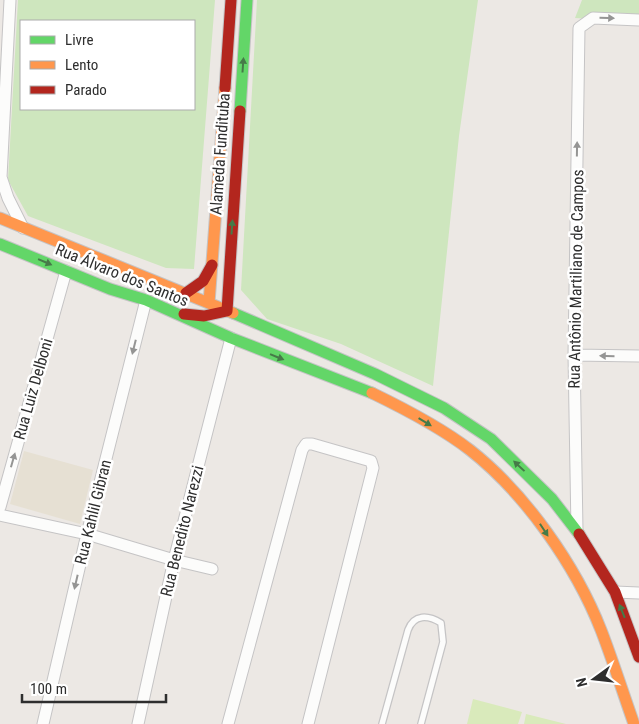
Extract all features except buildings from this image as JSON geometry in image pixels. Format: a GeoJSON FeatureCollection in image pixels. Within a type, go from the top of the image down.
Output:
{"type":"FeatureCollection","features":[{"type":"Feature","properties":{"kind":"main road","name":"Alameda Fundituba"},"geometry":{"type":"LineString","coordinates":[[209,303],[231,0]]}},
{"type":"Feature","properties":{"kind":"main road","name":"Alameda Fundituba"},"geometry":{"type":"LineString","coordinates":[[227,311],[247,0]]}},
{"type":"Feature","properties":{"kind":"main road"},"geometry":{"type":"LineString","coordinates":[[0,218],[186,293],[375,374],[444,408],[491,439],[552,499],[577,531],[615,592],[639,657]]}},
{"type":"Feature","properties":{"kind":"main road","name":"Rua Álvaro dos Santos"},"geometry":{"type":"LineString","coordinates":[[0,244],[66,271],[146,300],[243,343],[369,392],[395,404],[455,440],[487,464],[532,510],[574,574],[601,629],[634,724]]}},
{"type":"Feature","properties":{"kind":"main road"},"geometry":{"type":"LineString","coordinates":[[230,258],[233,295],[238,309],[245,319]]}},
{"type":"Feature","properties":{"kind":"main road"},"geometry":{"type":"LineString","coordinates":[[186,293],[203,281],[212,266]]}},
{"type":"Feature","properties":{"kind":"main road"},"geometry":{"type":"LineString","coordinates":[[209,303],[215,314],[243,343]]}},
{"type":"Feature","properties":{"kind":"main road"},"geometry":{"type":"LineString","coordinates":[[175,313],[204,316],[227,311]]}},
{"type":"Feature","properties":{"kind":"main road"},"geometry":{"type":"LineString","coordinates":[[369,392],[375,374]]}},
{"type":"Feature","properties":{"kind":"main road"},"geometry":{"type":"LineString","coordinates":[[574,574],[596,588],[615,592]]}},
{"type":"Feature","properties":{"kind":"street"},"geometry":{"type":"LineString","coordinates":[[10,0],[3,76],[0,177],[8,198],[24,229]]}},
{"type":"Feature","properties":{"kind":"street","name":"Rua Antônio Martiliano de Campos"},"geometry":{"type":"LineString","coordinates":[[577,531],[574,355],[579,28],[593,18],[639,20]]}},
{"type":"Feature","properties":{"kind":"street","name":"Rua Luiz Delboni"},"geometry":{"type":"LineString","coordinates":[[0,507],[66,271]]}},
{"type":"Feature","properties":{"kind":"street","name":"Rua Kahlil Gibran"},"geometry":{"type":"LineString","coordinates":[[43,724],[87,534],[146,300]]}},
{"type":"Feature","properties":{"kind":"street","name":"Rua Benedito Narezzi"},"geometry":{"type":"LineString","coordinates":[[138,724],[174,560],[232,338]]}},
{"type":"Feature","properties":{"kind":"street"},"geometry":{"type":"LineString","coordinates":[[574,355],[639,356]]}},
{"type":"Feature","properties":{"kind":"street"},"geometry":{"type":"LineString","coordinates":[[228,724],[302,450],[306,444],[312,444],[371,461],[373,468],[308,724]]}},
{"type":"Feature","properties":{"kind":"street"},"geometry":{"type":"LineString","coordinates":[[0,514],[87,534],[174,560],[212,569]]}},
{"type":"Feature","properties":{"kind":"street"},"geometry":{"type":"LineString","coordinates":[[615,592],[639,593]]}},
{"type":"Feature","properties":{"kind":"lane"},"geometry":{"type":"LineString","coordinates":[[382,724],[408,630],[411,623],[420,616],[432,618],[442,623],[443,631],[443,642],[421,724]]}},
{"type":"Feature","properties":{"kind":"shaded area"},"geometry":{"type":"Polygon","coordinates":[[[24,451],[93,470],[80,524],[10,504],[24,451]]]}},
{"type":"Feature","properties":{"kind":"green space"},"geometry":{"type":"Polygon","coordinates":[[[18,0],[215,0],[194,269],[166,268],[28,216],[8,180],[18,0]]]}},
{"type":"Feature","properties":{"kind":"green space"},"geometry":{"type":"Polygon","coordinates":[[[257,0],[478,0],[459,136],[433,386],[341,344],[267,319],[241,290],[257,0]]]}},
{"type":"Feature","properties":{"kind":"green space"},"geometry":{"type":"Polygon","coordinates":[[[582,0],[639,0],[639,22],[575,18],[582,0]]]}},
{"type":"Feature","properties":{"kind":"green space"},"geometry":{"type":"Polygon","coordinates":[[[473,699],[522,712],[518,724],[467,724],[473,699]]]}},
{"type":"Feature","properties":{"kind":"green space"},"geometry":{"type":"Polygon","coordinates":[[[526,714],[566,724],[524,724],[526,714]]]}},
{"type":"Feature","properties":{"kind":"traffic: fast"},"geometry":{"type":"LineString","coordinates":[[240,111],[247,0]]}},
{"type":"Feature","properties":{"kind":"traffic: fast"},"geometry":{"type":"LineString","coordinates":[[0,244],[110,289],[146,300],[231,338],[372,393]]}},
{"type":"Feature","properties":{"kind":"traffic: fast"},"geometry":{"type":"LineString","coordinates":[[233,313],[375,374],[444,408],[491,439],[552,499],[579,534]]}},
{"type":"Feature","properties":{"kind":"traffic: slow"},"geometry":{"type":"LineString","coordinates":[[209,303],[225,88]]}},
{"type":"Feature","properties":{"kind":"traffic: slow"},"geometry":{"type":"LineString","coordinates":[[0,218],[233,313]]}},
{"type":"Feature","properties":{"kind":"traffic: slow"},"geometry":{"type":"LineString","coordinates":[[372,393],[410,412],[470,450],[490,467],[529,509],[547,532],[578,581],[601,630],[634,724]]}},
{"type":"Feature","properties":{"kind":"traffic: jam"},"geometry":{"type":"LineString","coordinates":[[225,88],[231,0]]}},
{"type":"Feature","properties":{"kind":"traffic: jam"},"geometry":{"type":"LineString","coordinates":[[184,314],[204,316],[227,311],[240,111]]}},
{"type":"Feature","properties":{"kind":"traffic: jam"},"geometry":{"type":"LineString","coordinates":[[186,293],[203,281],[212,265]]}},
{"type":"Feature","properties":{"kind":"traffic: jam"},"geometry":{"type":"LineString","coordinates":[[579,534],[615,592],[639,657]]}}]}
